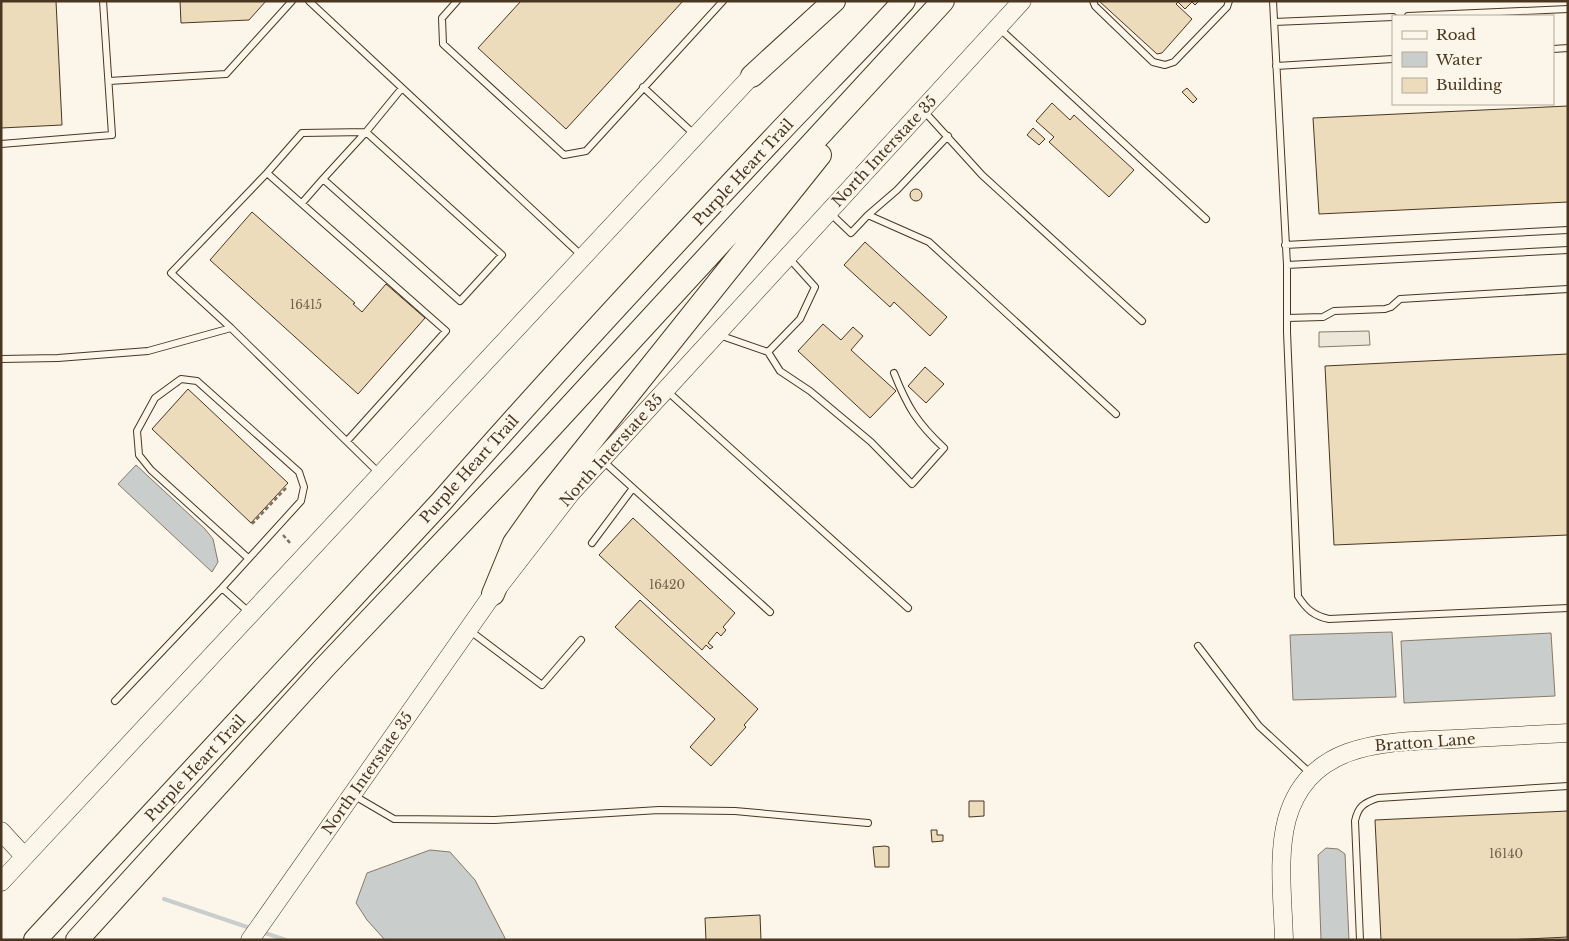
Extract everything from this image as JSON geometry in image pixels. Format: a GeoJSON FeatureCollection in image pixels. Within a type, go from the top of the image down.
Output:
{"type":"FeatureCollection","features":[{"type":"Feature","properties":{"kind":"highway"},"geometry":{"type":"LineString","coordinates":[[752,76],[834,1]]}},
{"type":"Feature","properties":{"kind":"highway","name":"Purple Heart Trail"},"geometry":{"type":"LineString","coordinates":[[36,940],[428,515],[533,397],[773,139],[838,74],[904,1]]}},
{"type":"Feature","properties":{"kind":"highway","name":"Purple Heart Trail"},"geometry":{"type":"LineString","coordinates":[[77,940],[326,667],[526,455],[943,1]]}},
{"type":"Feature","properties":{"kind":"highway"},"geometry":{"type":"LineString","coordinates":[[493,594],[514,543],[548,495],[824,150],[865,84]]}},
{"type":"Feature","properties":{"kind":"main road"},"geometry":{"type":"LineString","coordinates":[[1,882],[252,615],[821,1]]}},
{"type":"Feature","properties":{"kind":"main road","name":"North Interstate 35"},"geometry":{"type":"LineString","coordinates":[[250,940],[493,594],[571,493],[1022,1]]}},
{"type":"Feature","properties":{"kind":"main road","name":"Bratton Lane"},"geometry":{"type":"LineString","coordinates":[[1284,940],[1283,862],[1287,819],[1298,794],[1312,775],[1334,758],[1357,748],[1390,742],[1568,733]]}},
{"type":"Feature","properties":{"kind":"main road"},"geometry":{"type":"LineString","coordinates":[[1,831],[24,856]]}},
{"type":"Feature","properties":{"kind":"lane"},"geometry":{"type":"LineString","coordinates":[[1,144],[112,135],[103,1]]}},
{"type":"Feature","properties":{"kind":"lane"},"geometry":{"type":"LineString","coordinates":[[109,82],[226,74],[292,1]]}},
{"type":"Feature","properties":{"kind":"lane"},"geometry":{"type":"LineString","coordinates":[[309,1],[584,257]]}},
{"type":"Feature","properties":{"kind":"lane"},"geometry":{"type":"LineString","coordinates":[[457,1],[442,18],[442,44],[564,155],[586,151],[723,1]]}},
{"type":"Feature","properties":{"kind":"lane"},"geometry":{"type":"LineString","coordinates":[[1092,1],[1154,62],[1165,65],[1174,62],[1227,7],[1229,1]]}},
{"type":"Feature","properties":{"kind":"lane"},"geometry":{"type":"LineString","coordinates":[[1273,1],[1286,265],[1298,596],[1303,605],[1319,617],[1329,619],[1568,608]]}},
{"type":"Feature","properties":{"kind":"lane"},"geometry":{"type":"LineString","coordinates":[[1431,15],[1568,9]]}},
{"type":"Feature","properties":{"kind":"lane"},"geometry":{"type":"LineString","coordinates":[[1274,22],[1392,17]]}},
{"type":"Feature","properties":{"kind":"lane"},"geometry":{"type":"LineString","coordinates":[[998,27],[1206,219]]}},
{"type":"Feature","properties":{"kind":"lane"},"geometry":{"type":"LineString","coordinates":[[1554,49],[1568,48]]}},
{"type":"Feature","properties":{"kind":"lane"},"geometry":{"type":"LineString","coordinates":[[1276,66],[1392,59]]}},
{"type":"Feature","properties":{"kind":"lane"},"geometry":{"type":"LineString","coordinates":[[643,87],[696,136]]}},
{"type":"Feature","properties":{"kind":"lane"},"geometry":{"type":"LineString","coordinates":[[302,203],[366,132],[402,88]]}},
{"type":"Feature","properties":{"kind":"lane"},"geometry":{"type":"LineString","coordinates":[[922,110],[982,175],[1142,321]]}},
{"type":"Feature","properties":{"kind":"lane"},"geometry":{"type":"LineString","coordinates":[[323,179],[460,301],[502,255],[366,132],[302,133],[267,173],[171,273],[231,328],[381,476]]}},
{"type":"Feature","properties":{"kind":"lane"},"geometry":{"type":"LineString","coordinates":[[829,211],[850,233],[897,190],[948,136]]}},
{"type":"Feature","properties":{"kind":"lane"},"geometry":{"type":"LineString","coordinates":[[267,173],[446,331],[347,441]]}},
{"type":"Feature","properties":{"kind":"lane"},"geometry":{"type":"LineString","coordinates":[[868,215],[929,242],[1116,414]]}},
{"type":"Feature","properties":{"kind":"lane"},"geometry":{"type":"LineString","coordinates":[[1285,245],[1568,230]]}},
{"type":"Feature","properties":{"kind":"lane"},"geometry":{"type":"LineString","coordinates":[[1286,265],[1568,250]]}},
{"type":"Feature","properties":{"kind":"lane"},"geometry":{"type":"LineString","coordinates":[[768,352],[800,319],[815,287],[788,256]]}},
{"type":"Feature","properties":{"kind":"lane"},"geometry":{"type":"LineString","coordinates":[[1287,318],[1323,317],[1334,310],[1384,309],[1391,307],[1400,300],[1568,289]]}},
{"type":"Feature","properties":{"kind":"lane"},"geometry":{"type":"LineString","coordinates":[[1,359],[58,358],[148,351],[231,328]]}},
{"type":"Feature","properties":{"kind":"lane"},"geometry":{"type":"LineString","coordinates":[[716,333],[768,352],[780,371],[810,391],[871,442],[912,484],[944,448],[923,429],[904,396],[894,372]]}},
{"type":"Feature","properties":{"kind":"lane"},"geometry":{"type":"LineString","coordinates":[[115,701],[222,588],[301,501],[304,488],[299,472],[198,381],[182,379],[154,398],[137,431],[139,455],[151,470],[248,558]]}},
{"type":"Feature","properties":{"kind":"lane"},"geometry":{"type":"LineString","coordinates":[[665,389],[908,608]]}},
{"type":"Feature","properties":{"kind":"lane"},"geometry":{"type":"LineString","coordinates":[[602,459],[770,612]]}},
{"type":"Feature","properties":{"kind":"lane"},"geometry":{"type":"LineString","coordinates":[[592,543],[634,488]]}},
{"type":"Feature","properties":{"kind":"lane"},"geometry":{"type":"LineString","coordinates":[[222,588],[252,615]]}},
{"type":"Feature","properties":{"kind":"lane"},"geometry":{"type":"LineString","coordinates":[[468,630],[542,685],[581,640]]}},
{"type":"Feature","properties":{"kind":"lane"},"geometry":{"type":"LineString","coordinates":[[1198,646],[1259,726],[1312,775]]}},
{"type":"Feature","properties":{"kind":"lane"},"geometry":{"type":"LineString","coordinates":[[1360,940],[1355,821],[1358,809],[1366,802],[1378,798],[1568,786]]}},
{"type":"Feature","properties":{"kind":"lane"},"geometry":{"type":"LineString","coordinates":[[352,795],[394,819],[495,820],[660,810],[735,811],[868,824]]}},
{"type":"Feature","properties":{"kind":"path"},"geometry":{"type":"LineString","coordinates":[[252,524],[287,488]]}},
{"type":"Feature","properties":{"kind":"path"},"geometry":{"type":"LineString","coordinates":[[283,535],[291,544]]}},
{"type":"Feature","properties":{"kind":"shaded area"},"geometry":{"type":"Polygon","coordinates":[[[1369,331],[1370,345],[1319,347],[1319,332],[1369,331]]]}},
{"type":"Feature","properties":{"kind":"water"},"geometry":{"type":"Polygon","coordinates":[[[136,465],[205,529],[213,539],[218,562],[212,572],[118,484],[136,465]]]}},
{"type":"Feature","properties":{"kind":"water"},"geometry":{"type":"Polygon","coordinates":[[[1392,632],[1396,697],[1293,700],[1290,635],[1392,632]]]}},
{"type":"Feature","properties":{"kind":"water"},"geometry":{"type":"Polygon","coordinates":[[[1551,633],[1555,696],[1404,703],[1401,641],[1551,633]]]}},
{"type":"Feature","properties":{"kind":"water"},"geometry":{"type":"Polygon","coordinates":[[[1326,848],[1338,849],[1345,854],[1349,940],[1321,940],[1318,855],[1326,848]]]}},
{"type":"Feature","properties":{"kind":"water"},"geometry":{"type":"Polygon","coordinates":[[[430,850],[450,852],[475,880],[506,940],[385,940],[367,920],[356,903],[367,873],[430,850]]]}},
{"type":"Feature","properties":{"kind":"building"},"geometry":{"type":"Polygon","coordinates":[[[1,1],[56,1],[62,125],[1,128],[1,1]]]}},
{"type":"Feature","properties":{"kind":"building"},"geometry":{"type":"Polygon","coordinates":[[[180,1],[266,1],[249,20],[181,23],[180,1]]]}},
{"type":"Feature","properties":{"kind":"building"},"geometry":{"type":"Polygon","coordinates":[[[521,1],[683,1],[566,129],[478,48],[521,1]]]}},
{"type":"Feature","properties":{"kind":"building"},"geometry":{"type":"Polygon","coordinates":[[[1099,1],[1199,1],[1195,5],[1192,2],[1185,9],[1178,2],[1176,4],[1192,19],[1162,53],[1157,54],[1099,1]]]}},
{"type":"Feature","properties":{"kind":"building"},"geometry":{"type":"Polygon","coordinates":[[[1187,88],[1197,99],[1193,103],[1182,92],[1187,88]]]}},
{"type":"Feature","properties":{"kind":"building"},"geometry":{"type":"Polygon","coordinates":[[[1052,103],[1070,120],[1074,115],[1134,170],[1109,197],[1049,142],[1054,137],[1036,121],[1052,103]]]}},
{"type":"Feature","properties":{"kind":"building"},"geometry":{"type":"Polygon","coordinates":[[[1568,106],[1568,202],[1319,214],[1313,118],[1568,106]]]}},
{"type":"Feature","properties":{"kind":"building"},"geometry":{"type":"Polygon","coordinates":[[[1033,128],[1045,139],[1039,145],[1027,135],[1033,128]]]}},
{"type":"Feature","properties":{"kind":"building"},"geometry":{"type":"Polygon","coordinates":[[[914,189],[918,189],[922,195],[918,201],[914,201],[910,197],[910,193],[914,189]]]}},
{"type":"Feature","properties":{"kind":"building"},"geometry":{"type":"Polygon","coordinates":[[[252,212],[355,303],[353,304],[362,312],[386,284],[425,318],[358,394],[210,260],[252,212]]]}},
{"type":"Feature","properties":{"kind":"building"},"geometry":{"type":"Polygon","coordinates":[[[865,242],[947,317],[930,336],[894,302],[890,307],[844,265],[865,242]]]}},
{"type":"Feature","properties":{"kind":"building"},"geometry":{"type":"Polygon","coordinates":[[[823,324],[841,340],[853,327],[863,336],[851,350],[896,391],[870,418],[798,351],[823,324]]]}},
{"type":"Feature","properties":{"kind":"building"},"geometry":{"type":"Polygon","coordinates":[[[1568,354],[1568,535],[1334,545],[1325,366],[1568,354]]]}},
{"type":"Feature","properties":{"kind":"building"},"geometry":{"type":"Polygon","coordinates":[[[925,367],[944,384],[926,403],[908,386],[925,367]]]}},
{"type":"Feature","properties":{"kind":"building"},"geometry":{"type":"Polygon","coordinates":[[[188,389],[288,483],[251,523],[152,429],[188,389]]]}},
{"type":"Feature","properties":{"kind":"building"},"geometry":{"type":"Polygon","coordinates":[[[633,518],[735,613],[723,627],[726,630],[721,636],[717,632],[708,643],[713,647],[710,649],[706,645],[702,650],[599,555],[633,518]]]}},
{"type":"Feature","properties":{"kind":"building"},"geometry":{"type":"Polygon","coordinates":[[[640,600],[758,709],[744,725],[746,727],[711,766],[690,747],[715,719],[615,627],[640,600]]]}},
{"type":"Feature","properties":{"kind":"building"},"geometry":{"type":"Polygon","coordinates":[[[969,801],[984,801],[984,816],[969,817],[969,801]]]}},
{"type":"Feature","properties":{"kind":"building"},"geometry":{"type":"Polygon","coordinates":[[[1568,811],[1568,937],[1506,940],[1381,940],[1375,820],[1568,811]]]}},
{"type":"Feature","properties":{"kind":"building"},"geometry":{"type":"Polygon","coordinates":[[[931,830],[937,830],[937,835],[943,835],[943,841],[932,842],[931,830]]]}},
{"type":"Feature","properties":{"kind":"building"},"geometry":{"type":"Polygon","coordinates":[[[873,847],[889,847],[889,867],[875,867],[873,847]]]}},
{"type":"Feature","properties":{"kind":"building"},"geometry":{"type":"Polygon","coordinates":[[[760,915],[761,940],[706,940],[705,918],[760,915]]]}},
{"type":"Feature","properties":{"kind":"waterway"},"geometry":{"type":"LineString","coordinates":[[164,899],[253,929]]}},
{"type":"Feature","properties":{"kind":"waterway"},"geometry":{"type":"LineString","coordinates":[[262,932],[286,940]]}}]}
